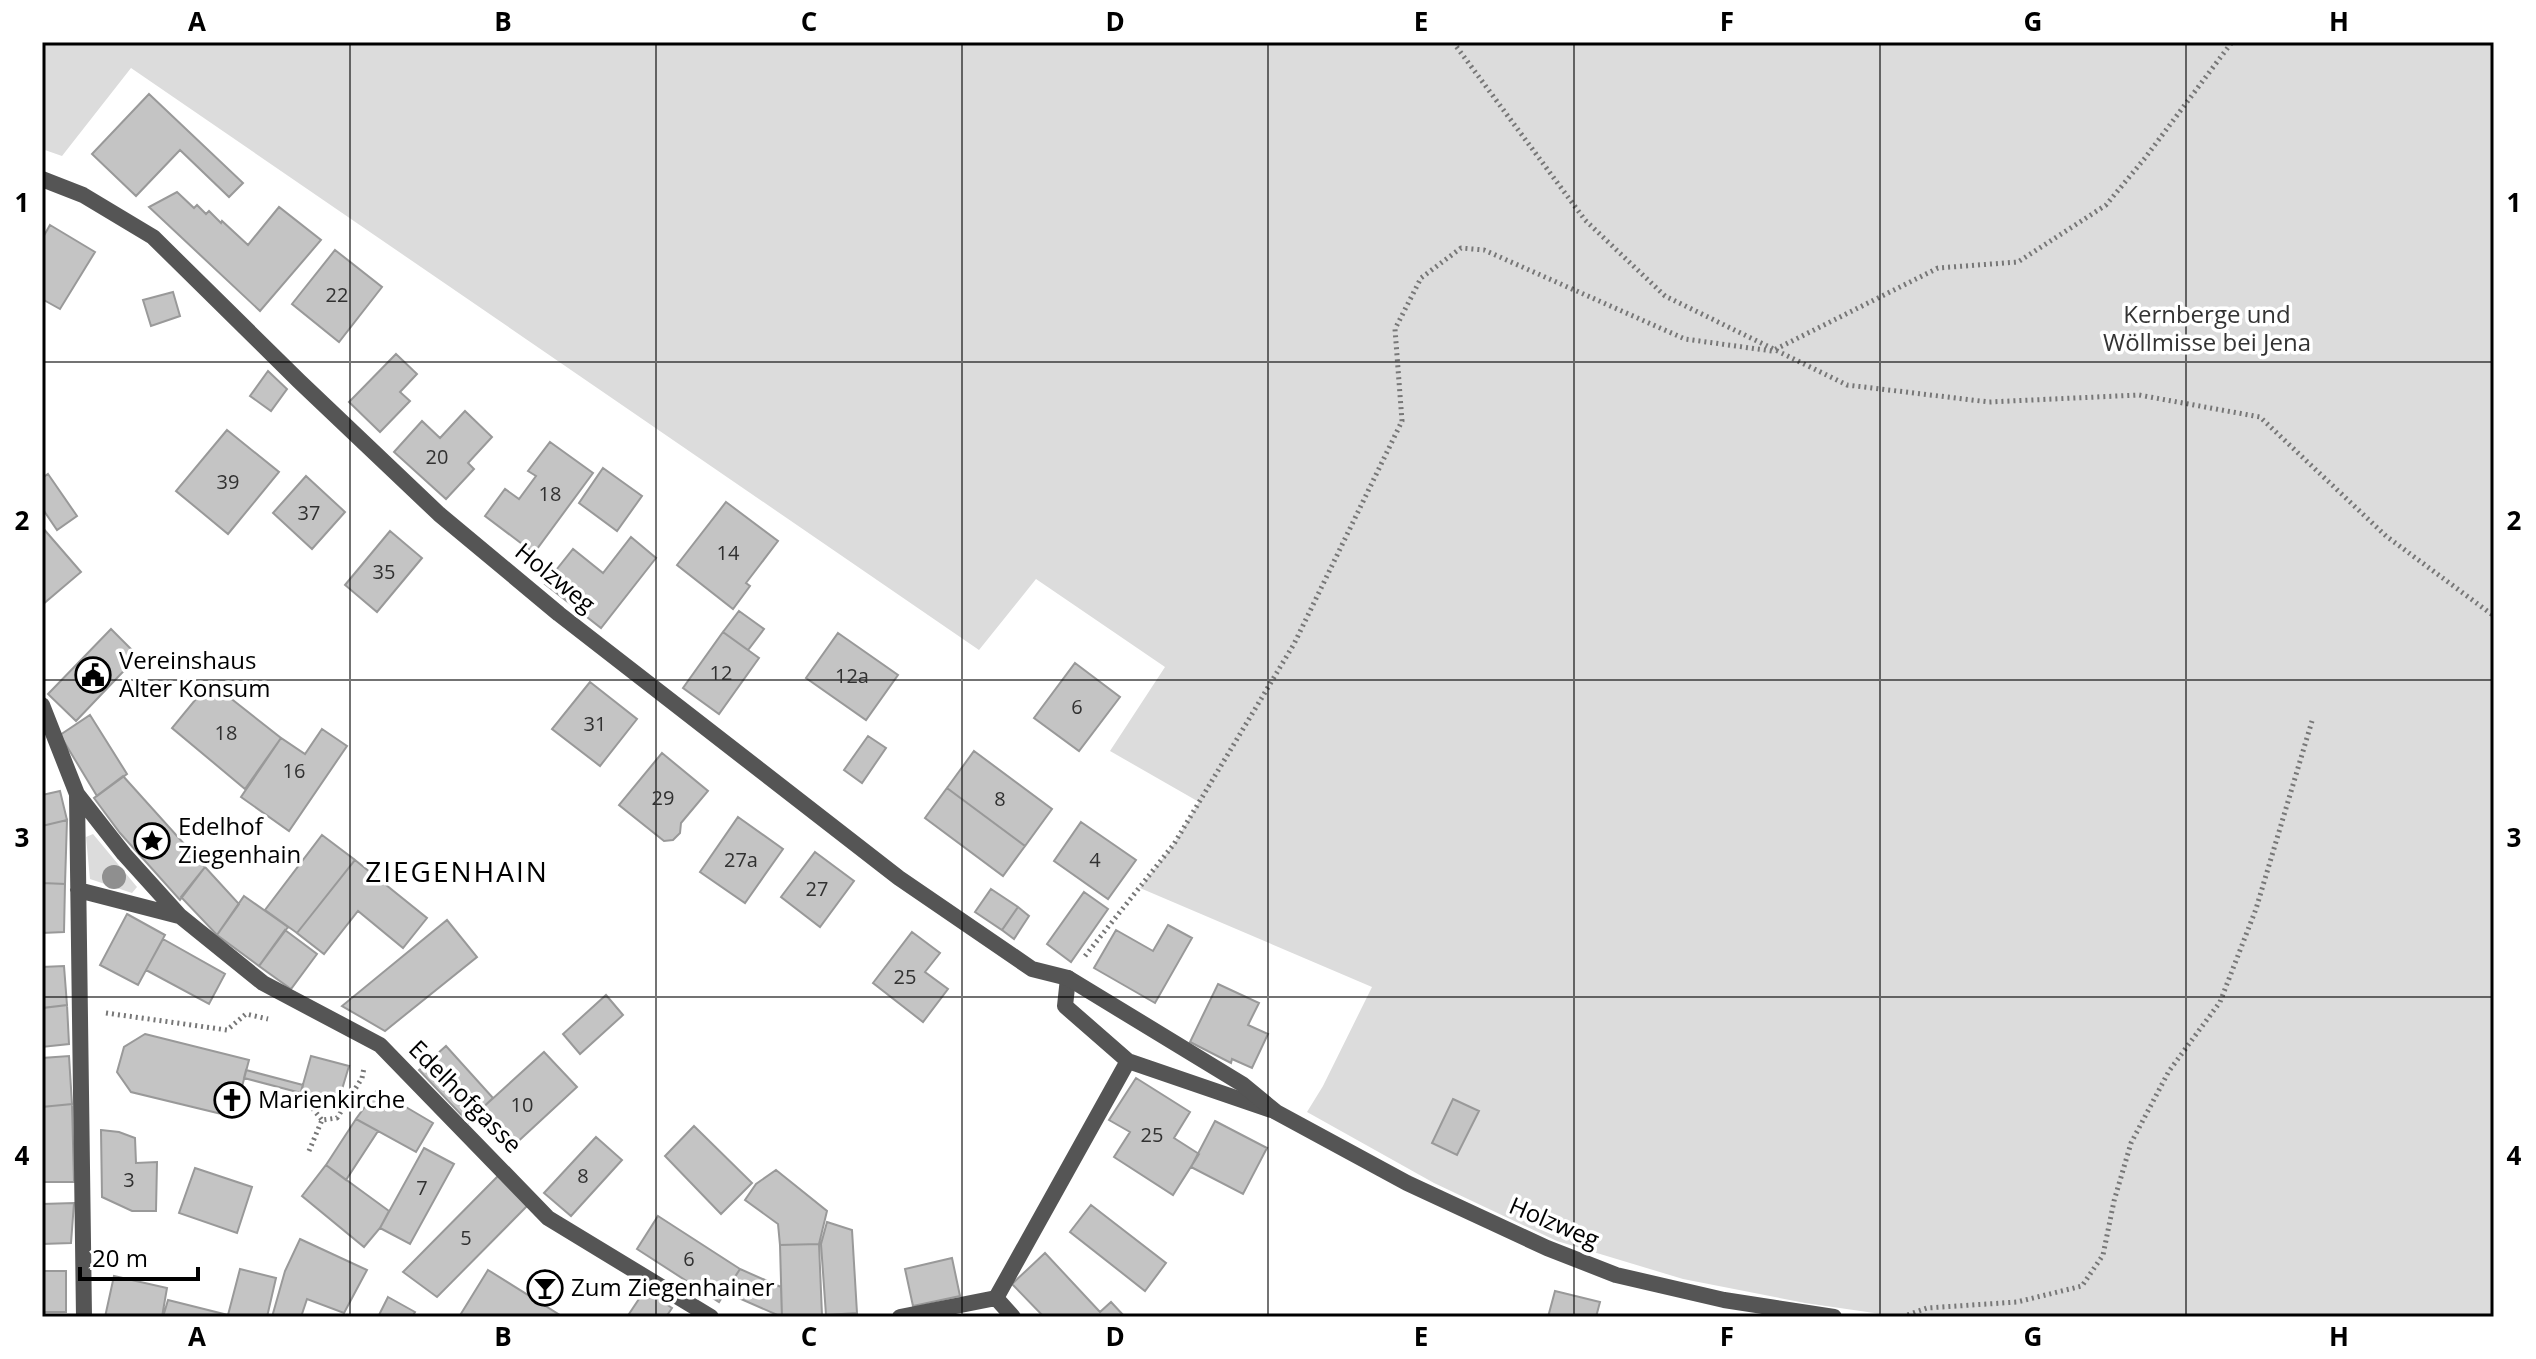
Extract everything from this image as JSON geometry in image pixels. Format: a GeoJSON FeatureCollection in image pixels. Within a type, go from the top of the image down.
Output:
{"type":"FeatureCollection","features":[{"type":"Feature","properties":{"kind":"street","name":"Holzweg"},"geometry":{"type":"LineString","coordinates":[[42,179],[83,195],[153,237],[439,514],[559,614],[899,878],[1032,969],[1068,978],[1242,1084],[1276,1112]]}},
{"type":"Feature","properties":{"kind":"street","name":"Edelhofgasse"},"geometry":{"type":"LineString","coordinates":[[42,705],[77,794],[124,854],[180,916],[263,983],[380,1045],[548,1218],[711,1317]]}},
{"type":"Feature","properties":{"kind":"street"},"geometry":{"type":"LineString","coordinates":[[77,794],[84,1317]]}},
{"type":"Feature","properties":{"kind":"street","name":"Edelhofgasse"},"geometry":{"type":"LineString","coordinates":[[78,890],[180,916]]}},
{"type":"Feature","properties":{"kind":"street","name":"Holzweg"},"geometry":{"type":"LineString","coordinates":[[1068,978],[1065,1006],[1128,1061],[1276,1112],[1407,1183],[1547,1248],[1616,1275],[1724,1300],[1834,1317]]}},
{"type":"Feature","properties":{"kind":"street"},"geometry":{"type":"LineString","coordinates":[[900,1317],[996,1298],[1128,1061]]}},
{"type":"Feature","properties":{"kind":"street"},"geometry":{"type":"LineString","coordinates":[[996,1298],[1013,1317]]}},
{"type":"Feature","properties":{"kind":"path"},"geometry":{"type":"LineString","coordinates":[[1453,42],[1585,220],[1665,296],[1772,351],[1847,385],[1989,402],[2139,395],[2260,417],[2386,536],[2494,616]]}},
{"type":"Feature","properties":{"kind":"path"},"geometry":{"type":"LineString","coordinates":[[1068,978],[1174,844],[1294,644],[1402,421],[1395,329],[1421,278],[1461,248],[1484,250],[1685,339],[1772,351],[1938,268],[2018,262],[2106,205],[2232,42]]}},
{"type":"Feature","properties":{"kind":"path"},"geometry":{"type":"LineString","coordinates":[[1902,1317],[1927,1308],[2017,1302],[2082,1286],[2103,1255],[2114,1201],[2131,1143],[2169,1071],[2220,1002],[2251,923],[2312,721]]}},
{"type":"Feature","properties":{"kind":"path"},"geometry":{"type":"LineString","coordinates":[[81,1010],[227,1030],[246,1014],[277,1021]]}},
{"type":"Feature","properties":{"kind":"path"},"geometry":{"type":"LineString","coordinates":[[322,1120],[337,1118],[362,1078],[364,1067],[356,1058]]}},
{"type":"Feature","properties":{"kind":"path"},"geometry":{"type":"LineString","coordinates":[[307,1106],[322,1120]]}},
{"type":"Feature","properties":{"kind":"path"},"geometry":{"type":"LineString","coordinates":[[309,1151],[322,1120]]}},
{"type":"Feature","properties":{"kind":"green space","name":"Kernberge und Wöllmisse bei Jena"},"geometry":{"type":"Polygon","coordinates":[[[42,42],[2494,42],[2494,1317],[1902,1317],[1805,1303],[1683,1279],[1557,1241],[1434,1183],[1307,1112],[1372,987],[1140,888],[1174,844],[1199,802],[1110,751],[1165,667],[1036,579],[979,650],[131,68],[62,156],[42,149],[42,42]]]}},
{"type":"Feature","properties":{"kind":"green space"},"geometry":{"type":"Polygon","coordinates":[[[93,834],[137,887],[132,893],[90,879],[86,837],[93,834]]]}},
{"type":"Feature","properties":{"kind":"building"},"geometry":{"type":"Polygon","coordinates":[[[149,94],[243,183],[229,197],[180,150],[136,196],[92,154],[149,94]]]}},
{"type":"Feature","properties":{"kind":"building"},"geometry":{"type":"Polygon","coordinates":[[[177,192],[194,208],[197,205],[206,214],[209,211],[248,245],[279,207],[321,240],[260,311],[149,207],[177,192]]]}},
{"type":"Feature","properties":{"kind":"building"},"geometry":{"type":"Polygon","coordinates":[[[50,225],[95,252],[60,309],[42,299],[42,239],[50,225]]]}},
{"type":"Feature","properties":{"kind":"building"},"geometry":{"type":"Polygon","coordinates":[[[335,250],[382,287],[339,342],[292,304],[335,250]]]}},
{"type":"Feature","properties":{"kind":"building"},"geometry":{"type":"Polygon","coordinates":[[[173,292],[180,316],[151,326],[143,300],[173,292]]]}},
{"type":"Feature","properties":{"kind":"building"},"geometry":{"type":"Polygon","coordinates":[[[396,354],[417,374],[400,392],[410,401],[380,432],[349,402],[396,354]]]}},
{"type":"Feature","properties":{"kind":"building"},"geometry":{"type":"Polygon","coordinates":[[[268,371],[287,389],[271,411],[250,396],[268,371]]]}},
{"type":"Feature","properties":{"kind":"building"},"geometry":{"type":"Polygon","coordinates":[[[465,411],[492,437],[468,463],[474,469],[446,499],[394,452],[422,421],[440,438],[465,411]]]}},
{"type":"Feature","properties":{"kind":"building"},"geometry":{"type":"Polygon","coordinates":[[[227,430],[279,472],[228,534],[176,491],[227,430]]]}},
{"type":"Feature","properties":{"kind":"building"},"geometry":{"type":"Polygon","coordinates":[[[550,442],[593,473],[534,553],[485,516],[505,489],[519,499],[536,476],[528,471],[550,442]]]}},
{"type":"Feature","properties":{"kind":"building"},"geometry":{"type":"Polygon","coordinates":[[[603,468],[642,496],[617,531],[579,503],[603,468]]]}},
{"type":"Feature","properties":{"kind":"building"},"geometry":{"type":"Polygon","coordinates":[[[48,474],[77,516],[57,530],[42,508],[42,478],[48,474]]]}},
{"type":"Feature","properties":{"kind":"building"},"geometry":{"type":"Polygon","coordinates":[[[306,476],[345,512],[312,549],[273,513],[306,476]]]}},
{"type":"Feature","properties":{"kind":"building"},"geometry":{"type":"Polygon","coordinates":[[[726,502],[778,541],[746,583],[750,586],[733,609],[677,565],[726,502]]]}},
{"type":"Feature","properties":{"kind":"building"},"geometry":{"type":"Polygon","coordinates":[[[42,527],[81,572],[42,605],[42,527]]]}},
{"type":"Feature","properties":{"kind":"building"},"geometry":{"type":"Polygon","coordinates":[[[390,531],[422,558],[377,612],[345,585],[390,531]]]}},
{"type":"Feature","properties":{"kind":"building"},"geometry":{"type":"Polygon","coordinates":[[[631,537],[656,558],[601,628],[545,584],[573,549],[603,573],[631,537]]]}},
{"type":"Feature","properties":{"kind":"building"},"geometry":{"type":"Polygon","coordinates":[[[739,611],[764,629],[748,650],[723,632],[739,611]]]}},
{"type":"Feature","properties":{"kind":"building","name":"Vereinshaus Alter Konsum"},"geometry":{"type":"Polygon","coordinates":[[[111,629],[138,656],[76,721],[48,694],[111,629]]]}},
{"type":"Feature","properties":{"kind":"building"},"geometry":{"type":"Polygon","coordinates":[[[723,632],[759,658],[719,714],[683,688],[723,632]]]}},
{"type":"Feature","properties":{"kind":"building"},"geometry":{"type":"Polygon","coordinates":[[[838,633],[898,675],[866,720],[806,678],[838,633]]]}},
{"type":"Feature","properties":{"kind":"building"},"geometry":{"type":"Polygon","coordinates":[[[1075,663],[1120,697],[1079,751],[1034,718],[1075,663]]]}},
{"type":"Feature","properties":{"kind":"building"},"geometry":{"type":"Polygon","coordinates":[[[210,682],[281,738],[245,789],[172,728],[210,682]]]}},
{"type":"Feature","properties":{"kind":"building"},"geometry":{"type":"Polygon","coordinates":[[[590,682],[637,719],[600,766],[552,729],[590,682]]]}},
{"type":"Feature","properties":{"kind":"building"},"geometry":{"type":"Polygon","coordinates":[[[90,715],[127,774],[97,796],[60,735],[90,715]]]}},
{"type":"Feature","properties":{"kind":"building"},"geometry":{"type":"Polygon","coordinates":[[[322,729],[347,746],[289,831],[241,797],[281,738],[305,754],[322,729]]]}},
{"type":"Feature","properties":{"kind":"building"},"geometry":{"type":"Polygon","coordinates":[[[868,736],[886,748],[862,783],[844,770],[868,736]]]}},
{"type":"Feature","properties":{"kind":"building"},"geometry":{"type":"Polygon","coordinates":[[[974,751],[1052,809],[1025,846],[947,788],[974,751]]]}},
{"type":"Feature","properties":{"kind":"building"},"geometry":{"type":"Polygon","coordinates":[[[662,753],[708,791],[681,823],[680,833],[673,840],[664,841],[619,805],[662,753]]]}},
{"type":"Feature","properties":{"kind":"building"},"geometry":{"type":"Polygon","coordinates":[[[123,776],[205,867],[180,900],[120,833],[94,798],[123,776]]]}},
{"type":"Feature","properties":{"kind":"building"},"geometry":{"type":"Polygon","coordinates":[[[947,788],[1025,846],[1003,876],[925,818],[947,788]]]}},
{"type":"Feature","properties":{"kind":"building"},"geometry":{"type":"Polygon","coordinates":[[[60,791],[67,820],[42,826],[42,795],[60,791]]]}},
{"type":"Feature","properties":{"kind":"building"},"geometry":{"type":"Polygon","coordinates":[[[738,817],[783,849],[745,903],[700,872],[738,817]]]}},
{"type":"Feature","properties":{"kind":"building"},"geometry":{"type":"Polygon","coordinates":[[[67,820],[65,884],[42,883],[42,826],[67,820]]]}},
{"type":"Feature","properties":{"kind":"building"},"geometry":{"type":"Polygon","coordinates":[[[1081,822],[1136,860],[1108,899],[1054,861],[1081,822]]]}},
{"type":"Feature","properties":{"kind":"building"},"geometry":{"type":"Polygon","coordinates":[[[322,835],[355,860],[297,933],[265,910],[322,835]]]}},
{"type":"Feature","properties":{"kind":"building"},"geometry":{"type":"Polygon","coordinates":[[[815,852],[854,881],[820,927],[781,897],[815,852]]]}},
{"type":"Feature","properties":{"kind":"building"},"geometry":{"type":"Polygon","coordinates":[[[355,860],[427,918],[403,948],[358,911],[324,954],[297,933],[355,860]]]}},
{"type":"Feature","properties":{"kind":"building"},"geometry":{"type":"Polygon","coordinates":[[[205,867],[239,904],[217,935],[181,897],[205,867]]]}},
{"type":"Feature","properties":{"kind":"building"},"geometry":{"type":"Polygon","coordinates":[[[42,883],[65,884],[64,932],[42,933],[42,883]]]}},
{"type":"Feature","properties":{"kind":"building"},"geometry":{"type":"Polygon","coordinates":[[[991,889],[1018,907],[1002,930],[975,912],[991,889]]]}},
{"type":"Feature","properties":{"kind":"building"},"geometry":{"type":"Polygon","coordinates":[[[1084,892],[1108,909],[1071,962],[1047,944],[1084,892]]]}},
{"type":"Feature","properties":{"kind":"building"},"geometry":{"type":"Polygon","coordinates":[[[244,896],[288,927],[259,966],[217,935],[244,896]]]}},
{"type":"Feature","properties":{"kind":"building"},"geometry":{"type":"Polygon","coordinates":[[[1018,907],[1029,916],[1014,939],[1002,930],[1018,907]]]}},
{"type":"Feature","properties":{"kind":"building"},"geometry":{"type":"Polygon","coordinates":[[[127,914],[165,935],[138,985],[100,965],[127,914]]]}},
{"type":"Feature","properties":{"kind":"building"},"geometry":{"type":"Polygon","coordinates":[[[447,920],[477,957],[385,1031],[342,1006],[447,920]]]}},
{"type":"Feature","properties":{"kind":"building"},"geometry":{"type":"Polygon","coordinates":[[[1168,925],[1192,938],[1155,1003],[1094,968],[1116,930],[1153,951],[1168,925]]]}},
{"type":"Feature","properties":{"kind":"building"},"geometry":{"type":"Polygon","coordinates":[[[285,930],[317,954],[291,989],[259,966],[285,930]]]}},
{"type":"Feature","properties":{"kind":"building"},"geometry":{"type":"Polygon","coordinates":[[[912,932],[940,953],[925,972],[948,989],[923,1022],[873,983],[912,932]]]}},
{"type":"Feature","properties":{"kind":"building"},"geometry":{"type":"Polygon","coordinates":[[[163,939],[225,974],[209,1004],[146,970],[163,939]]]}},
{"type":"Feature","properties":{"kind":"building"},"geometry":{"type":"Polygon","coordinates":[[[64,966],[67,1005],[42,1008],[42,967],[64,966]]]}},
{"type":"Feature","properties":{"kind":"building"},"geometry":{"type":"Polygon","coordinates":[[[1218,984],[1259,1003],[1248,1025],[1268,1034],[1252,1068],[1232,1059],[1231,1063],[1190,1042],[1218,984]]]}},
{"type":"Feature","properties":{"kind":"building"},"geometry":{"type":"Polygon","coordinates":[[[606,995],[623,1015],[580,1054],[563,1034],[606,995]]]}},
{"type":"Feature","properties":{"kind":"building"},"geometry":{"type":"Polygon","coordinates":[[[67,1005],[69,1044],[42,1047],[42,1008],[67,1005]]]}},
{"type":"Feature","properties":{"kind":"building"},"geometry":{"type":"Polygon","coordinates":[[[145,1034],[249,1060],[234,1117],[131,1092],[117,1072],[124,1047],[145,1034]]]}},
{"type":"Feature","properties":{"kind":"building"},"geometry":{"type":"Polygon","coordinates":[[[446,1046],[493,1098],[479,1111],[482,1114],[469,1123],[419,1070],[446,1046]]]}},
{"type":"Feature","properties":{"kind":"building"},"geometry":{"type":"Polygon","coordinates":[[[544,1052],[577,1087],[512,1147],[479,1111],[544,1052]]]}},
{"type":"Feature","properties":{"kind":"building"},"geometry":{"type":"Polygon","coordinates":[[[69,1056],[72,1104],[42,1107],[42,1058],[69,1056]]]}},
{"type":"Feature","properties":{"kind":"building"},"geometry":{"type":"Polygon","coordinates":[[[311,1056],[349,1066],[337,1106],[300,1095],[311,1056]]]}},
{"type":"Feature","properties":{"kind":"building"},"geometry":{"type":"Polygon","coordinates":[[[246,1070],[303,1085],[301,1093],[244,1078],[246,1070]]]}},
{"type":"Feature","properties":{"kind":"building"},"geometry":{"type":"Polygon","coordinates":[[[1136,1078],[1190,1112],[1174,1138],[1199,1154],[1173,1195],[1114,1157],[1130,1132],[1109,1120],[1136,1078]]]}},
{"type":"Feature","properties":{"kind":"building"},"geometry":{"type":"Polygon","coordinates":[[[377,1090],[433,1123],[416,1152],[356,1119],[377,1090]]]}},
{"type":"Feature","properties":{"kind":"building"},"geometry":{"type":"Polygon","coordinates":[[[1453,1099],[1479,1111],[1457,1155],[1432,1143],[1453,1099]]]}},
{"type":"Feature","properties":{"kind":"building"},"geometry":{"type":"Polygon","coordinates":[[[72,1104],[74,1182],[42,1182],[42,1107],[72,1104]]]}},
{"type":"Feature","properties":{"kind":"building"},"geometry":{"type":"Polygon","coordinates":[[[356,1119],[378,1131],[346,1180],[326,1165],[356,1119]]]}},
{"type":"Feature","properties":{"kind":"building"},"geometry":{"type":"Polygon","coordinates":[[[1215,1121],[1267,1148],[1243,1194],[1191,1167],[1215,1121]]]}},
{"type":"Feature","properties":{"kind":"building"},"geometry":{"type":"Polygon","coordinates":[[[694,1126],[752,1183],[721,1214],[665,1156],[694,1126]]]}},
{"type":"Feature","properties":{"kind":"building"},"geometry":{"type":"Polygon","coordinates":[[[101,1130],[135,1138],[136,1163],[157,1162],[156,1211],[132,1211],[102,1197],[101,1130]]]}},
{"type":"Feature","properties":{"kind":"building"},"geometry":{"type":"Polygon","coordinates":[[[596,1137],[622,1160],[571,1216],[544,1193],[596,1137]]]}},
{"type":"Feature","properties":{"kind":"building"},"geometry":{"type":"Polygon","coordinates":[[[424,1148],[454,1164],[410,1244],[380,1228],[424,1148]]]}},
{"type":"Feature","properties":{"kind":"building"},"geometry":{"type":"Polygon","coordinates":[[[326,1165],[389,1211],[364,1247],[302,1196],[326,1165]]]}},
{"type":"Feature","properties":{"kind":"building"},"geometry":{"type":"Polygon","coordinates":[[[195,1168],[252,1187],[237,1233],[179,1213],[195,1168]]]}},
{"type":"Feature","properties":{"kind":"building"},"geometry":{"type":"Polygon","coordinates":[[[776,1170],[827,1211],[819,1244],[780,1245],[778,1224],[745,1200],[756,1184],[776,1170]]]}},
{"type":"Feature","properties":{"kind":"building"},"geometry":{"type":"Polygon","coordinates":[[[499,1175],[529,1204],[437,1297],[403,1272],[499,1175]]]}},
{"type":"Feature","properties":{"kind":"building"},"geometry":{"type":"Polygon","coordinates":[[[74,1203],[71,1243],[42,1244],[42,1204],[74,1203]]]}},
{"type":"Feature","properties":{"kind":"building"},"geometry":{"type":"Polygon","coordinates":[[[1091,1205],[1166,1263],[1145,1291],[1070,1232],[1091,1205]]]}},
{"type":"Feature","properties":{"kind":"building"},"geometry":{"type":"Polygon","coordinates":[[[658,1216],[740,1269],[719,1302],[637,1249],[658,1216]]]}},
{"type":"Feature","properties":{"kind":"building"},"geometry":{"type":"Polygon","coordinates":[[[827,1222],[852,1230],[857,1313],[826,1315],[821,1244],[827,1222]]]}},
{"type":"Feature","properties":{"kind":"building"},"geometry":{"type":"Polygon","coordinates":[[[300,1239],[367,1270],[344,1313],[307,1299],[301,1317],[272,1317],[285,1271],[300,1239]]]}},
{"type":"Feature","properties":{"kind":"building"},"geometry":{"type":"Polygon","coordinates":[[[819,1244],[822,1315],[782,1317],[780,1245],[819,1244]]]}},
{"type":"Feature","properties":{"kind":"building"},"geometry":{"type":"Polygon","coordinates":[[[1045,1253],[1100,1312],[1111,1302],[1125,1317],[1044,1317],[1012,1284],[1045,1253]]]}},
{"type":"Feature","properties":{"kind":"building"},"geometry":{"type":"Polygon","coordinates":[[[952,1258],[960,1296],[913,1306],[905,1269],[952,1258]]]}},
{"type":"Feature","properties":{"kind":"building"},"geometry":{"type":"Polygon","coordinates":[[[240,1269],[276,1278],[267,1317],[163,1317],[168,1300],[228,1315],[240,1269]]]}},
{"type":"Feature","properties":{"kind":"building"},"geometry":{"type":"Polygon","coordinates":[[[740,1269],[781,1287],[782,1317],[725,1292],[740,1269]]]}},
{"type":"Feature","properties":{"kind":"building"},"geometry":{"type":"Polygon","coordinates":[[[488,1270],[563,1317],[459,1317],[488,1270]]]}},
{"type":"Feature","properties":{"kind":"building"},"geometry":{"type":"Polygon","coordinates":[[[42,1271],[66,1271],[66,1312],[42,1312],[42,1271]]]}},
{"type":"Feature","properties":{"kind":"building"},"geometry":{"type":"Polygon","coordinates":[[[114,1276],[167,1288],[162,1317],[105,1317],[114,1276]]]}},
{"type":"Feature","properties":{"kind":"building"},"geometry":{"type":"Polygon","coordinates":[[[645,1290],[672,1308],[666,1317],[627,1317],[645,1290]]]}},
{"type":"Feature","properties":{"kind":"building"},"geometry":{"type":"Polygon","coordinates":[[[1555,1291],[1600,1302],[1596,1317],[1548,1317],[1555,1291]]]}},
{"type":"Feature","properties":{"kind":"building"},"geometry":{"type":"Polygon","coordinates":[[[388,1297],[415,1312],[412,1317],[378,1317],[388,1297]]]}},
{"type":"Feature","properties":{"kind":"place","name":"Vereinshaus Alter Konsum"},"geometry":{"type":"Point","coordinates":[93,675]}},
{"type":"Feature","properties":{"kind":"place","name":"Edelhof Ziegenhain"},"geometry":{"type":"Point","coordinates":[152,841]}},
{"type":"Feature","properties":{"kind":"place","name":"Marienkirche"},"geometry":{"type":"Point","coordinates":[232,1100]}},
{"type":"Feature","properties":{"kind":"place","name":"Zum Ziegenhainer"},"geometry":{"type":"Point","coordinates":[545,1288]}},
{"type":"Feature","properties":{"kind":"district","name":"ZIEGENHAIN"},"geometry":{"type":"Point","coordinates":[457,872]}}]}
